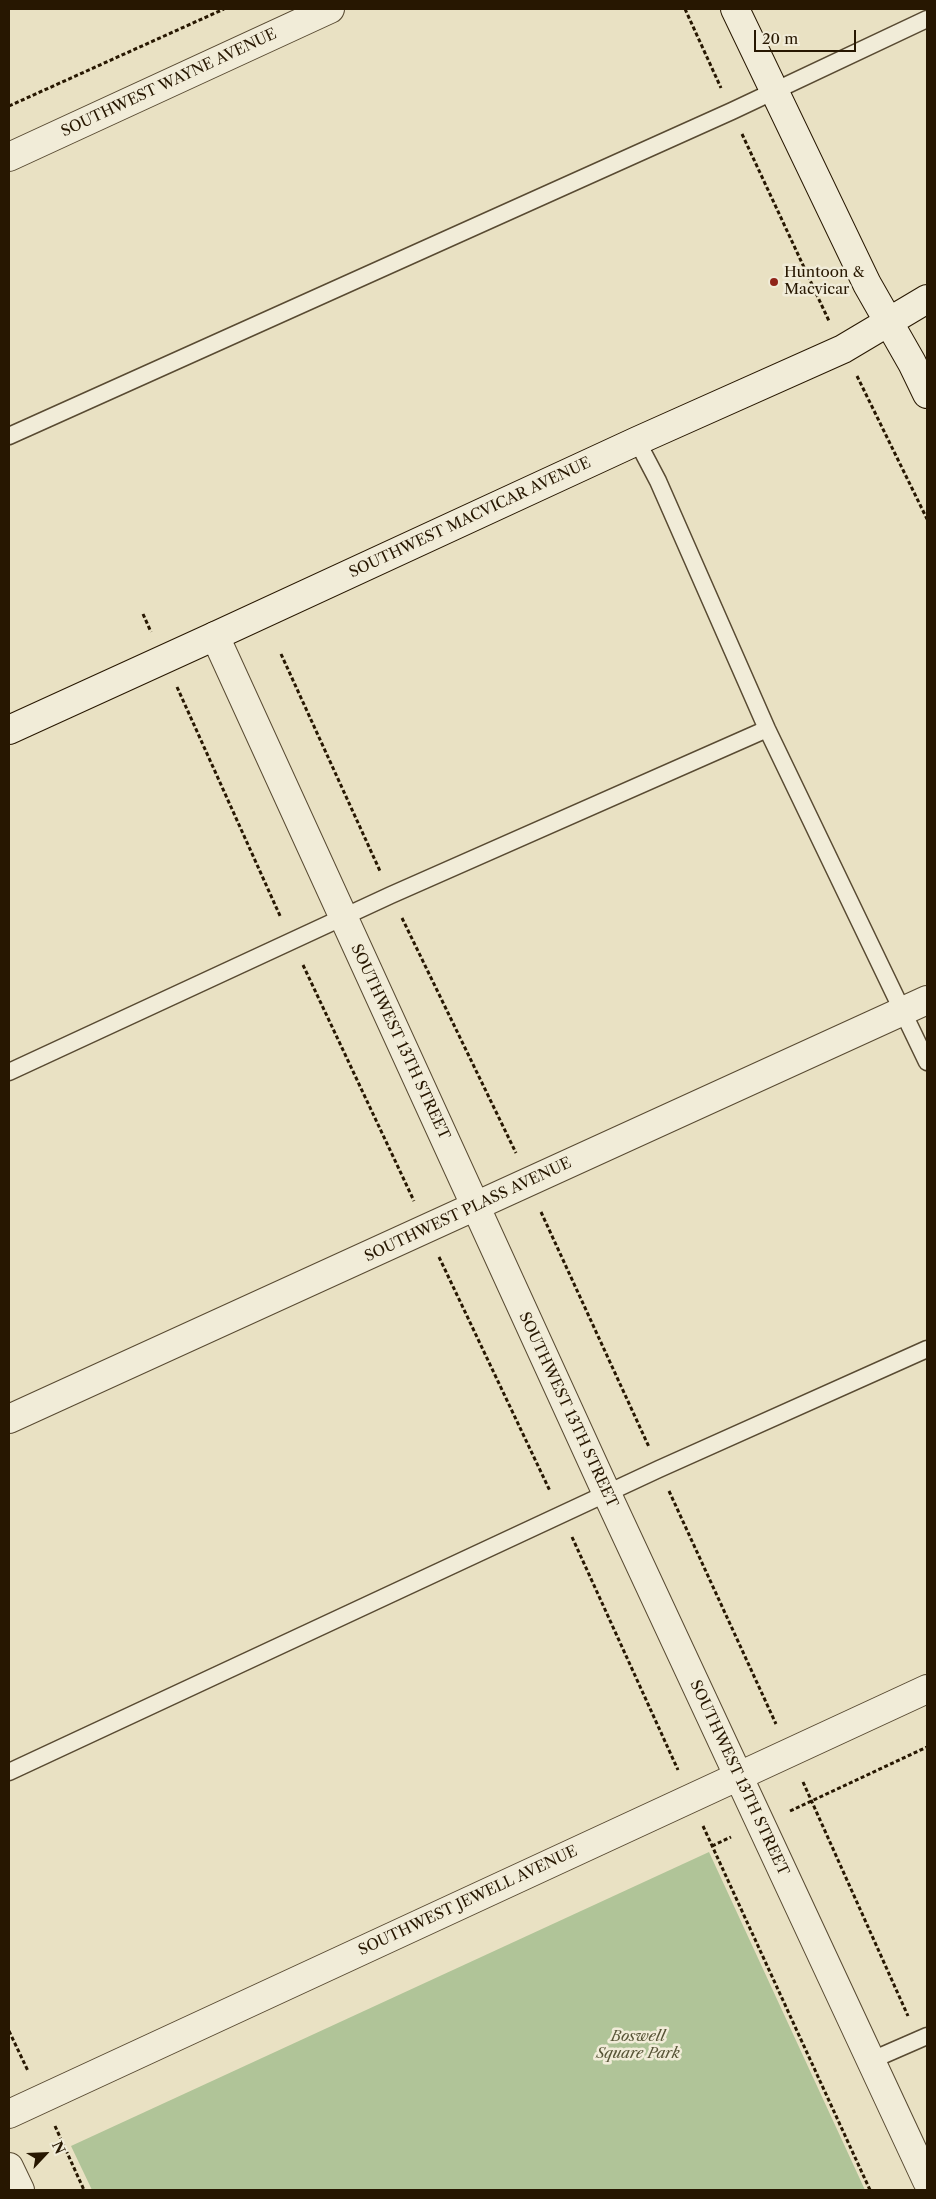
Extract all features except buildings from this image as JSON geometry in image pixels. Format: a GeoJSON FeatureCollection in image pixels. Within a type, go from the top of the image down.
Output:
{"type":"FeatureCollection","features":[{"type":"Feature","properties":{"kind":"street","name":"SOUTHWEST WAYNE AVENUE"},"geometry":{"type":"LineString","coordinates":[[9,157],[330,9]]}},
{"type":"Feature","properties":{"kind":"street"},"geometry":{"type":"LineString","coordinates":[[735,9],[867,284],[927,394]]}},
{"type":"Feature","properties":{"kind":"street","name":"SOUTHWEST MACVICAR AVENUE"},"geometry":{"type":"LineString","coordinates":[[9,730],[637,441],[843,349],[927,299]]}},
{"type":"Feature","properties":{"kind":"street","name":"SOUTHWEST 13TH STREET"},"geometry":{"type":"LineString","coordinates":[[216,636],[607,1494],[927,2181]]}},
{"type":"Feature","properties":{"kind":"street","name":"SOUTHWEST PLASS AVENUE"},"geometry":{"type":"LineString","coordinates":[[9,1419],[927,1000]]}},
{"type":"Feature","properties":{"kind":"street","name":"SOUTHWEST JEWELL AVENUE"},"geometry":{"type":"LineString","coordinates":[[9,2114],[927,1689]]}},
{"type":"Feature","properties":{"kind":"street"},"geometry":{"type":"LineString","coordinates":[[9,2167],[20,2190]]}},
{"type":"Feature","properties":{"kind":"lane"},"geometry":{"type":"LineString","coordinates":[[9,436],[732,111],[927,19]]}},
{"type":"Feature","properties":{"kind":"lane"},"geometry":{"type":"LineString","coordinates":[[637,441],[658,481],[767,729],[927,1062]]}},
{"type":"Feature","properties":{"kind":"lane"},"geometry":{"type":"LineString","coordinates":[[9,1072],[343,916],[767,729]]}},
{"type":"Feature","properties":{"kind":"lane"},"geometry":{"type":"LineString","coordinates":[[9,1772],[659,1469],[927,1349]]}},
{"type":"Feature","properties":{"kind":"lane"},"geometry":{"type":"LineString","coordinates":[[872,2060],[923,2038]]}},
{"type":"Feature","properties":{"kind":"path"},"geometry":{"type":"LineString","coordinates":[[9,106],[224,9]]}},
{"type":"Feature","properties":{"kind":"path"},"geometry":{"type":"LineString","coordinates":[[685,9],[820,304],[927,520]]}},
{"type":"Feature","properties":{"kind":"path"},"geometry":{"type":"LineString","coordinates":[[143,614],[291,940],[562,1515],[870,2190]]}},
{"type":"Feature","properties":{"kind":"path"},"geometry":{"type":"LineString","coordinates":[[281,654],[391,895],[505,1129],[549,1231],[923,2038]]}},
{"type":"Feature","properties":{"kind":"path"},"geometry":{"type":"LineString","coordinates":[[712,1846],[927,1747]]}},
{"type":"Feature","properties":{"kind":"green space","name":"Boswell Square Park"},"geometry":{"type":"Polygon","coordinates":[[[709,1852],[865,2190],[92,2190],[71,2146],[709,1852]]]}},
{"type":"Feature","properties":{"kind":"place","name":"Huntoon & Macvicar"},"geometry":{"type":"Point","coordinates":[774,282]}}]}
